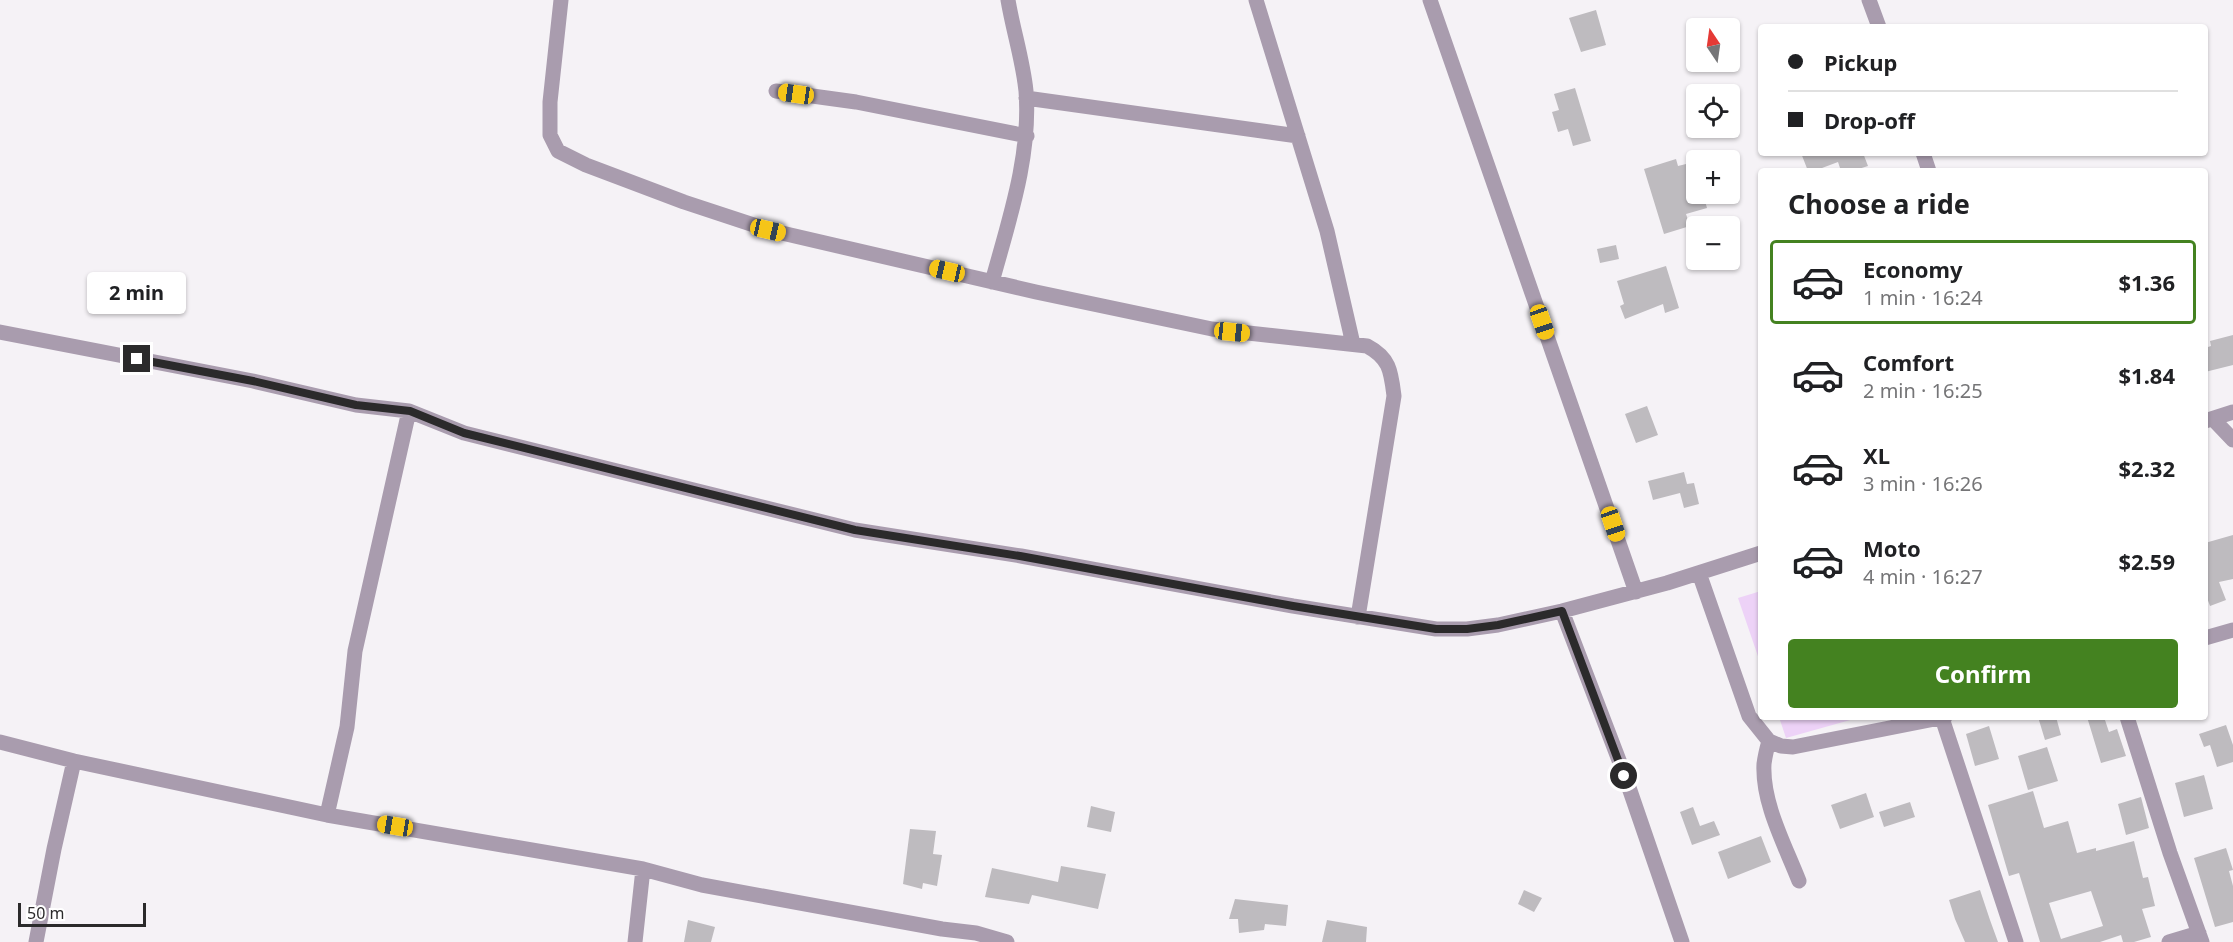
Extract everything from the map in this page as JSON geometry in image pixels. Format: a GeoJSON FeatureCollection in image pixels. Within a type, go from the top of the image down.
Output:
{"type":"FeatureCollection","features":[{"type":"Feature","properties":{"kind":"street"},"geometry":{"type":"LineString","coordinates":[[561,0],[550,102],[550,135],[558,152],[586,165],[684,202],[768,230],[992,282],[1212,329],[1353,344],[1367,346],[1380,352],[1391,371],[1394,396],[1358,617]]}},
{"type":"Feature","properties":{"kind":"street"},"geometry":{"type":"LineString","coordinates":[[992,282],[1014,200],[1027,136],[1026,98],[1008,0]]}},
{"type":"Feature","properties":{"kind":"street"},"geometry":{"type":"LineString","coordinates":[[1256,0],[1327,231],[1353,344]]}},
{"type":"Feature","properties":{"kind":"street"},"geometry":{"type":"LineString","coordinates":[[1430,0],[1636,592]]}},
{"type":"Feature","properties":{"kind":"street"},"geometry":{"type":"LineString","coordinates":[[1869,0],[1878,24]]}},
{"type":"Feature","properties":{"kind":"street"},"geometry":{"type":"LineString","coordinates":[[776,91],[856,102],[1027,136]]}},
{"type":"Feature","properties":{"kind":"street"},"geometry":{"type":"LineString","coordinates":[[1026,98],[1298,136]]}},
{"type":"Feature","properties":{"kind":"street"},"geometry":{"type":"LineString","coordinates":[[0,332],[253,381],[356,405],[410,411],[464,433],[855,530],[1020,556],[1436,629],[1467,629],[1498,625],[1562,611],[1636,592],[1758,554]]}},
{"type":"Feature","properties":{"kind":"street"},"geometry":{"type":"LineString","coordinates":[[327,815],[347,727],[355,651],[410,411]]}},
{"type":"Feature","properties":{"kind":"street"},"geometry":{"type":"LineString","coordinates":[[2209,420],[2233,412]]}},
{"type":"Feature","properties":{"kind":"street"},"geometry":{"type":"LineString","coordinates":[[2209,420],[2233,440]]}},
{"type":"Feature","properties":{"kind":"street"},"geometry":{"type":"LineString","coordinates":[[1699,573],[1749,716],[1769,741],[1781,746],[1793,747],[1928,720]]}},
{"type":"Feature","properties":{"kind":"street"},"geometry":{"type":"LineString","coordinates":[[1562,611],[1624,776],[1682,942]]}},
{"type":"Feature","properties":{"kind":"street"},"geometry":{"type":"LineString","coordinates":[[2208,637],[2233,630]]}},
{"type":"Feature","properties":{"kind":"street"},"geometry":{"type":"LineString","coordinates":[[1944,720],[2016,942]]}},
{"type":"Feature","properties":{"kind":"street"},"geometry":{"type":"LineString","coordinates":[[2128,720],[2170,853],[2201,938],[2169,942]]}},
{"type":"Feature","properties":{"kind":"street"},"geometry":{"type":"LineString","coordinates":[[1769,741],[1764,763],[1765,784],[1772,812],[1799,881]]}},
{"type":"Feature","properties":{"kind":"street"},"geometry":{"type":"LineString","coordinates":[[0,742],[74,761],[327,815],[643,869],[702,885],[803,902],[942,929],[975,938],[1007,942]]}},
{"type":"Feature","properties":{"kind":"street"},"geometry":{"type":"LineString","coordinates":[[36,942],[74,761]]}},
{"type":"Feature","properties":{"kind":"street"},"geometry":{"type":"LineString","coordinates":[[635,942],[643,869]]}},
{"type":"Feature","properties":{"kind":"shaded area"},"geometry":{"type":"Polygon","coordinates":[[[1758,592],[1758,656],[1738,598],[1758,592]]]}},
{"type":"Feature","properties":{"kind":"shaded area"},"geometry":{"type":"Polygon","coordinates":[[[1780,720],[1850,720],[1786,738],[1780,720]]]}},
{"type":"Feature","properties":{"kind":"building"},"geometry":{"type":"Polygon","coordinates":[[[1596,10],[1606,45],[1581,52],[1569,18],[1596,10]]]}},
{"type":"Feature","properties":{"kind":"building"},"geometry":{"type":"Polygon","coordinates":[[[1575,88],[1591,141],[1573,146],[1568,129],[1558,132],[1552,112],[1559,110],[1554,94],[1575,88]]]}},
{"type":"Feature","properties":{"kind":"building"},"geometry":{"type":"Polygon","coordinates":[[[1802,156],[1864,156],[1868,166],[1840,168],[1838,162],[1822,168],[1807,168],[1802,156]]]}},
{"type":"Feature","properties":{"kind":"building"},"geometry":{"type":"Polygon","coordinates":[[[1676,159],[1678,166],[1686,164],[1686,204],[1706,204],[1707,208],[1686,214],[1686,227],[1664,234],[1644,169],[1676,159]]]}},
{"type":"Feature","properties":{"kind":"building"},"geometry":{"type":"Polygon","coordinates":[[[1616,245],[1619,259],[1600,263],[1597,249],[1616,245]]]}},
{"type":"Feature","properties":{"kind":"building"},"geometry":{"type":"Polygon","coordinates":[[[1666,266],[1679,308],[1665,313],[1663,304],[1625,319],[1620,306],[1624,304],[1617,281],[1666,266]]]}},
{"type":"Feature","properties":{"kind":"building"},"geometry":{"type":"Polygon","coordinates":[[[2233,335],[2233,365],[2208,371],[2210,341],[2233,335]]]}},
{"type":"Feature","properties":{"kind":"building"},"geometry":{"type":"Polygon","coordinates":[[[1647,406],[1658,435],[1636,443],[1625,414],[1647,406]]]}},
{"type":"Feature","properties":{"kind":"building"},"geometry":{"type":"Polygon","coordinates":[[[1684,472],[1687,484],[1694,483],[1699,504],[1684,508],[1680,493],[1653,500],[1648,481],[1684,472]]]}},
{"type":"Feature","properties":{"kind":"building"},"geometry":{"type":"Polygon","coordinates":[[[2233,535],[2233,579],[2219,582],[2226,600],[2210,606],[2208,600],[2208,542],[2233,535]]]}},
{"type":"Feature","properties":{"kind":"building"},"geometry":{"type":"Polygon","coordinates":[[[2039,720],[2057,720],[2061,735],[2045,740],[2039,720]]]}},
{"type":"Feature","properties":{"kind":"building"},"geometry":{"type":"Polygon","coordinates":[[[2088,720],[2105,720],[2109,732],[2117,729],[2126,756],[2101,763],[2088,720]]]}},
{"type":"Feature","properties":{"kind":"building"},"geometry":{"type":"Polygon","coordinates":[[[2226,725],[2233,745],[2233,762],[2217,767],[2210,745],[2204,747],[2199,734],[2226,725]]]}},
{"type":"Feature","properties":{"kind":"building"},"geometry":{"type":"Polygon","coordinates":[[[1989,726],[1999,759],[1975,766],[1966,734],[1989,726]]]}},
{"type":"Feature","properties":{"kind":"building"},"geometry":{"type":"Polygon","coordinates":[[[2047,747],[2058,781],[2028,790],[2018,756],[2047,747]]]}},
{"type":"Feature","properties":{"kind":"building"},"geometry":{"type":"Polygon","coordinates":[[[2204,775],[2213,809],[2184,817],[2175,783],[2204,775]]]}},
{"type":"Feature","properties":{"kind":"building"},"geometry":{"type":"Polygon","coordinates":[[[2033,791],[2044,828],[2068,821],[2077,853],[2096,848],[2096,851],[2134,841],[2143,878],[2148,877],[2155,906],[2142,909],[2151,937],[2134,942],[2123,942],[2121,935],[2100,942],[2040,942],[2019,873],[2009,876],[1988,805],[2033,791]],[[2091,891],[2049,903],[2061,939],[2103,926],[2091,891]]]}},
{"type":"Feature","properties":{"kind":"building"},"geometry":{"type":"Polygon","coordinates":[[[1866,793],[1874,817],[1840,829],[1831,805],[1866,793]]]}},
{"type":"Feature","properties":{"kind":"building"},"geometry":{"type":"Polygon","coordinates":[[[2141,797],[2149,828],[2126,835],[2118,804],[2141,797]]]}},
{"type":"Feature","properties":{"kind":"building"},"geometry":{"type":"Polygon","coordinates":[[[1910,802],[1915,817],[1884,827],[1879,812],[1910,802]]]}},
{"type":"Feature","properties":{"kind":"building"},"geometry":{"type":"Polygon","coordinates":[[[1091,806],[1115,812],[1111,832],[1087,827],[1091,806]]]}},
{"type":"Feature","properties":{"kind":"building"},"geometry":{"type":"Polygon","coordinates":[[[1693,807],[1700,826],[1714,821],[1720,835],[1692,845],[1680,812],[1693,807]]]}},
{"type":"Feature","properties":{"kind":"building"},"geometry":{"type":"Polygon","coordinates":[[[910,829],[936,831],[933,854],[942,855],[937,886],[923,883],[922,889],[903,884],[910,829]]]}},
{"type":"Feature","properties":{"kind":"building"},"geometry":{"type":"Polygon","coordinates":[[[1761,836],[1771,862],[1728,879],[1718,852],[1761,836]]]}},
{"type":"Feature","properties":{"kind":"building"},"geometry":{"type":"Polygon","coordinates":[[[2226,848],[2233,870],[2229,871],[2233,886],[2233,922],[2215,927],[2194,858],[2226,848]]]}},
{"type":"Feature","properties":{"kind":"building"},"geometry":{"type":"Polygon","coordinates":[[[1061,866],[1106,874],[1098,909],[1032,895],[1029,904],[985,897],[992,868],[1058,882],[1061,866]]]}},
{"type":"Feature","properties":{"kind":"building"},"geometry":{"type":"Polygon","coordinates":[[[1524,890],[1542,898],[1534,912],[1518,904],[1524,890]]]}},
{"type":"Feature","properties":{"kind":"building"},"geometry":{"type":"Polygon","coordinates":[[[1980,890],[1998,942],[1965,942],[1955,919],[1949,900],[1980,890]]]}},
{"type":"Feature","properties":{"kind":"building"},"geometry":{"type":"Polygon","coordinates":[[[1235,899],[1288,905],[1286,926],[1265,924],[1264,930],[1239,933],[1238,919],[1229,919],[1235,899]]]}},
{"type":"Feature","properties":{"kind":"building"},"geometry":{"type":"Polygon","coordinates":[[[688,920],[715,927],[711,942],[684,942],[688,920]]]}},
{"type":"Feature","properties":{"kind":"building"},"geometry":{"type":"Polygon","coordinates":[[[1327,920],[1367,927],[1366,942],[1322,942],[1327,920]]]}},
{"type":"Feature","properties":{"kind":"route"},"geometry":{"type":"LineString","coordinates":[[137,359],[253,381],[356,405],[410,411],[464,433],[855,530],[1020,556],[1293,606],[1436,629],[1467,629],[1498,625],[1562,611],[1624,776]]}}]}
